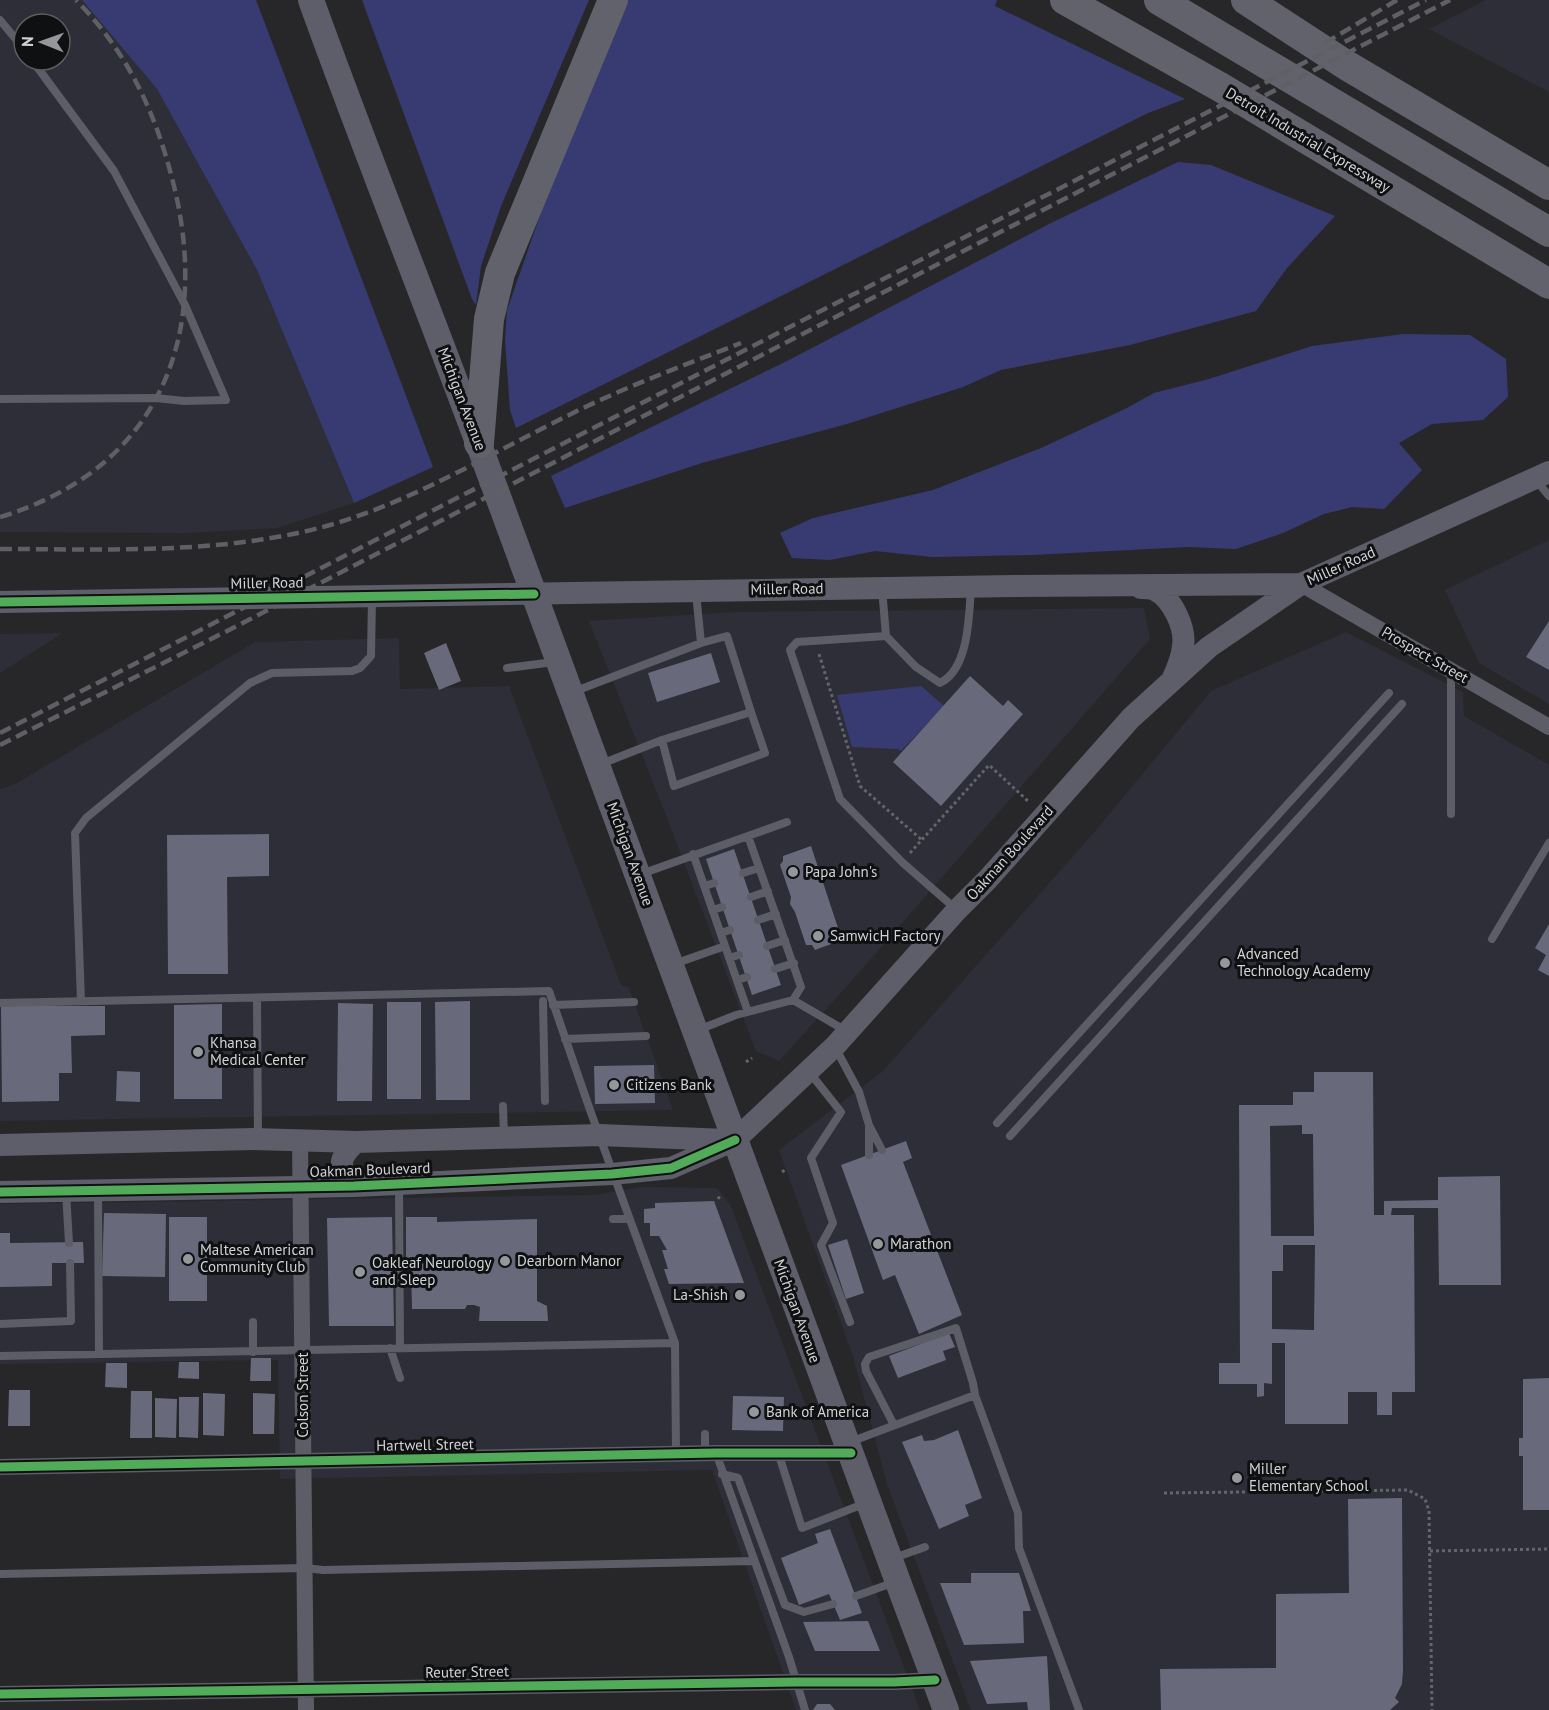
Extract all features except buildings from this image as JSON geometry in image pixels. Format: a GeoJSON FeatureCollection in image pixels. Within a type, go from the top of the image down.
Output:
{"type":"FeatureCollection","features":[{"type":"Feature","properties":{"kind":"highway"},"geometry":{"type":"LineString","coordinates":[[479,443],[489,319],[500,273],[613,0]]}},
{"type":"Feature","properties":{"kind":"highway","name":"Detroit Industrial Expressway"},"geometry":{"type":"LineString","coordinates":[[1065,0],[1220,87],[1549,284]]}},
{"type":"Feature","properties":{"kind":"highway"},"geometry":{"type":"LineString","coordinates":[[1159,0],[1549,232]]}},
{"type":"Feature","properties":{"kind":"highway"},"geometry":{"type":"LineString","coordinates":[[1246,0],[1346,65],[1549,185]]}},
{"type":"Feature","properties":{"kind":"highway"},"geometry":{"type":"LineString","coordinates":[[1258,0],[1309,42]]}},
{"type":"Feature","properties":{"kind":"main road","name":"Michigan Avenue"},"geometry":{"type":"LineString","coordinates":[[311,0],[346,98],[479,443],[946,1710]]}},
{"type":"Feature","properties":{"kind":"street","name":"Miller Road"},"geometry":{"type":"LineString","coordinates":[[0,602],[971,586],[1301,584],[1542,475]]}},
{"type":"Feature","properties":{"kind":"street","name":"Prospect Street"},"geometry":{"type":"LineString","coordinates":[[1301,584],[1549,727]]}},
{"type":"Feature","properties":{"kind":"street","name":"Oakman Boulevard"},"geometry":{"type":"LineString","coordinates":[[0,1192],[354,1186],[612,1174],[671,1168],[735,1140],[842,1039],[1131,718],[1209,647],[1301,584]]}},
{"type":"Feature","properties":{"kind":"street"},"geometry":{"type":"LineString","coordinates":[[1125,585],[1155,590],[1172,606],[1182,625],[1184,644],[1171,682]]}},
{"type":"Feature","properties":{"kind":"street","name":"Oakman Boulevard"},"geometry":{"type":"LineString","coordinates":[[0,1145],[258,1139],[356,1142],[599,1134],[735,1140]]}},
{"type":"Feature","properties":{"kind":"street","name":"Colson Street"},"geometry":{"type":"LineString","coordinates":[[300,1140],[306,1710]]}},
{"type":"Feature","properties":{"kind":"street"},"geometry":{"type":"LineString","coordinates":[[354,1186],[344,1175],[341,1162],[345,1152],[356,1142]]}},
{"type":"Feature","properties":{"kind":"street","name":"Hartwell Street"},"geometry":{"type":"LineString","coordinates":[[0,1467],[710,1454],[849,1448]]}},
{"type":"Feature","properties":{"kind":"street","name":"Reuter Street"},"geometry":{"type":"LineString","coordinates":[[0,1694],[935,1680]]}},
{"type":"Feature","properties":{"kind":"lane"},"geometry":{"type":"LineString","coordinates":[[0,20],[12,34]]}},
{"type":"Feature","properties":{"kind":"lane"},"geometry":{"type":"LineString","coordinates":[[0,399],[226,400],[185,305],[114,171],[41,72]]}},
{"type":"Feature","properties":{"kind":"lane"},"geometry":{"type":"LineString","coordinates":[[1542,475],[1549,496]]}},
{"type":"Feature","properties":{"kind":"lane"},"geometry":{"type":"LineString","coordinates":[[882,588],[886,636],[916,667],[940,683],[950,678],[965,649],[971,586]]}},
{"type":"Feature","properties":{"kind":"lane"},"geometry":{"type":"LineString","coordinates":[[696,591],[701,643]]}},
{"type":"Feature","properties":{"kind":"lane"},"geometry":{"type":"LineString","coordinates":[[81,1001],[75,833],[86,818],[250,682],[272,674],[352,671],[360,668],[371,656],[372,596]]}},
{"type":"Feature","properties":{"kind":"lane"},"geometry":{"type":"LineString","coordinates":[[571,693],[701,643],[727,636],[765,753],[674,786],[662,740]]}},
{"type":"Feature","properties":{"kind":"lane"},"geometry":{"type":"LineString","coordinates":[[886,636],[797,642],[790,650],[840,800],[903,863],[957,910]]}},
{"type":"Feature","properties":{"kind":"lane"},"geometry":{"type":"LineString","coordinates":[[507,668],[558,661]]}},
{"type":"Feature","properties":{"kind":"lane"},"geometry":{"type":"LineString","coordinates":[[1450,669],[1451,814]]}},
{"type":"Feature","properties":{"kind":"lane"},"geometry":{"type":"LineString","coordinates":[[997,1123],[1389,693]]}},
{"type":"Feature","properties":{"kind":"lane"},"geometry":{"type":"LineString","coordinates":[[1010,1136],[1402,704]]}},
{"type":"Feature","properties":{"kind":"lane"},"geometry":{"type":"LineString","coordinates":[[597,765],[662,740],[751,712]]}},
{"type":"Feature","properties":{"kind":"lane"},"geometry":{"type":"LineString","coordinates":[[638,875],[787,822]]}},
{"type":"Feature","properties":{"kind":"lane"},"geometry":{"type":"LineString","coordinates":[[695,1031],[748,1012],[793,1000],[801,987],[748,836]]}},
{"type":"Feature","properties":{"kind":"lane"},"geometry":{"type":"LineString","coordinates":[[1492,939],[1549,843]]}},
{"type":"Feature","properties":{"kind":"lane"},"geometry":{"type":"LineString","coordinates":[[693,854],[705,886],[718,908],[720,933],[748,1012]]}},
{"type":"Feature","properties":{"kind":"lane"},"geometry":{"type":"LineString","coordinates":[[743,873],[759,868]]}},
{"type":"Feature","properties":{"kind":"lane"},"geometry":{"type":"LineString","coordinates":[[705,886],[714,883]]}},
{"type":"Feature","properties":{"kind":"lane"},"geometry":{"type":"LineString","coordinates":[[751,897],[768,891]]}},
{"type":"Feature","properties":{"kind":"lane"},"geometry":{"type":"LineString","coordinates":[[758,920],[776,914]]}},
{"type":"Feature","properties":{"kind":"lane"},"geometry":{"type":"LineString","coordinates":[[720,933],[730,930]]}},
{"type":"Feature","properties":{"kind":"lane"},"geometry":{"type":"LineString","coordinates":[[767,946],[785,940]]}},
{"type":"Feature","properties":{"kind":"lane"},"geometry":{"type":"LineString","coordinates":[[671,965],[725,946]]}},
{"type":"Feature","properties":{"kind":"lane"},"geometry":{"type":"LineString","coordinates":[[729,958],[739,955]]}},
{"type":"Feature","properties":{"kind":"lane"},"geometry":{"type":"LineString","coordinates":[[775,969],[794,963]]}},
{"type":"Feature","properties":{"kind":"lane"},"geometry":{"type":"LineString","coordinates":[[737,980],[747,977]]}},
{"type":"Feature","properties":{"kind":"lane"},"geometry":{"type":"LineString","coordinates":[[0,1003],[549,990],[612,1174],[675,1343],[671,1377],[671,1413],[676,1454]]}},
{"type":"Feature","properties":{"kind":"lane"},"geometry":{"type":"LineString","coordinates":[[501,992],[501,1001]]}},
{"type":"Feature","properties":{"kind":"lane"},"geometry":{"type":"LineString","coordinates":[[257,998],[258,1139]]}},
{"type":"Feature","properties":{"kind":"lane"},"geometry":{"type":"LineString","coordinates":[[543,1000],[545,1101]]}},
{"type":"Feature","properties":{"kind":"lane"},"geometry":{"type":"LineString","coordinates":[[793,1000],[842,1039],[869,1125],[882,1150]]}},
{"type":"Feature","properties":{"kind":"lane"},"geometry":{"type":"LineString","coordinates":[[553,1005],[634,1002]]}},
{"type":"Feature","properties":{"kind":"lane"},"geometry":{"type":"LineString","coordinates":[[565,1039],[646,1036]]}},
{"type":"Feature","properties":{"kind":"lane"},"geometry":{"type":"LineString","coordinates":[[809,1071],[841,1112],[811,1158],[833,1223],[821,1245],[850,1322]]}},
{"type":"Feature","properties":{"kind":"lane"},"geometry":{"type":"LineString","coordinates":[[503,1106],[504,1137]]}},
{"type":"Feature","properties":{"kind":"lane"},"geometry":{"type":"LineString","coordinates":[[868,1155],[869,1125]]}},
{"type":"Feature","properties":{"kind":"lane"},"geometry":{"type":"LineString","coordinates":[[399,1184],[400,1348]]}},
{"type":"Feature","properties":{"kind":"lane"},"geometry":{"type":"LineString","coordinates":[[66,1191],[69,1243]]}},
{"type":"Feature","properties":{"kind":"lane"},"geometry":{"type":"LineString","coordinates":[[98,1191],[99,1354]]}},
{"type":"Feature","properties":{"kind":"lane"},"geometry":{"type":"LineString","coordinates":[[614,1219],[629,1219]]}},
{"type":"Feature","properties":{"kind":"lane"},"geometry":{"type":"LineString","coordinates":[[0,1323],[71,1321],[70,1263]]}},
{"type":"Feature","properties":{"kind":"lane"},"geometry":{"type":"LineString","coordinates":[[253,1322],[253,1352]]}},
{"type":"Feature","properties":{"kind":"lane"},"geometry":{"type":"LineString","coordinates":[[894,1425],[866,1371],[865,1364],[869,1357],[956,1328],[974,1383],[975,1395],[1018,1513],[1019,1548],[1079,1710]]}},
{"type":"Feature","properties":{"kind":"lane"},"geometry":{"type":"LineString","coordinates":[[0,1356],[675,1343]]}},
{"type":"Feature","properties":{"kind":"lane"},"geometry":{"type":"LineString","coordinates":[[390,1348],[400,1378]]}},
{"type":"Feature","properties":{"kind":"lane"},"geometry":{"type":"LineString","coordinates":[[849,1448],[894,1425],[975,1395]]}},
{"type":"Feature","properties":{"kind":"lane"},"geometry":{"type":"LineString","coordinates":[[705,1434],[710,1454],[722,1474],[754,1561],[806,1710]]}},
{"type":"Feature","properties":{"kind":"lane"},"geometry":{"type":"LineString","coordinates":[[778,1452],[802,1528],[869,1502]]}},
{"type":"Feature","properties":{"kind":"lane"},"geometry":{"type":"LineString","coordinates":[[722,1474],[738,1478],[785,1605],[804,1612],[833,1604]]}},
{"type":"Feature","properties":{"kind":"lane"},"geometry":{"type":"LineString","coordinates":[[855,1596],[925,1547]]}},
{"type":"Feature","properties":{"kind":"lane"},"geometry":{"type":"LineString","coordinates":[[0,1574],[754,1561]]}},
{"type":"Feature","properties":{"kind":"path"},"geometry":{"type":"LineString","coordinates":[[821,662],[860,786],[922,840]]}},
{"type":"Feature","properties":{"kind":"path"},"geometry":{"type":"LineString","coordinates":[[909,854],[989,765],[1021,794]]}},
{"type":"Feature","properties":{"kind":"path"},"geometry":{"type":"LineString","coordinates":[[746,1062],[752,1058]]}},
{"type":"Feature","properties":{"kind":"path"},"geometry":{"type":"LineString","coordinates":[[1164,1493],[1408,1490],[1425,1499],[1429,1511],[1432,1710]]}},
{"type":"Feature","properties":{"kind":"path"},"geometry":{"type":"LineString","coordinates":[[1430,1551],[1549,1549]]}},
{"type":"Feature","properties":{"kind":"shaded area"},"geometry":{"type":"Polygon","coordinates":[[[0,0],[82,0],[157,89],[257,270],[354,503],[277,528],[187,533],[0,532],[0,0]]]}},
{"type":"Feature","properties":{"kind":"shaded area"},"geometry":{"type":"Polygon","coordinates":[[[82,0],[256,0],[433,467],[354,503],[257,270],[157,89],[82,0]]]}},
{"type":"Feature","properties":{"kind":"shaded area"},"geometry":{"type":"Polygon","coordinates":[[[362,0],[589,0],[501,206],[481,266],[476,305],[472,299],[362,0]]]}},
{"type":"Feature","properties":{"kind":"shaded area"},"geometry":{"type":"Polygon","coordinates":[[[628,0],[997,0],[995,6],[1185,99],[1148,113],[516,428],[510,410],[505,340],[507,310],[542,210],[628,0]]]}},
{"type":"Feature","properties":{"kind":"shaded area"},"geometry":{"type":"Polygon","coordinates":[[[1486,0],[1549,0],[1549,92],[1429,29],[1486,0]]]}},
{"type":"Feature","properties":{"kind":"shaded area"},"geometry":{"type":"Polygon","coordinates":[[[1178,162],[1211,165],[1335,216],[1287,268],[1256,311],[1130,345],[1001,370],[963,387],[847,424],[702,463],[565,508],[551,476],[791,359],[1053,222],[1178,162]]]}},
{"type":"Feature","properties":{"kind":"shaded area"},"geometry":{"type":"Polygon","coordinates":[[[1403,334],[1470,335],[1506,359],[1508,397],[1483,420],[1432,424],[1399,443],[1422,470],[1384,509],[1352,507],[1324,514],[1283,533],[1236,549],[1188,547],[1033,555],[932,557],[875,551],[830,560],[792,558],[780,533],[813,518],[933,490],[1041,448],[1154,393],[1209,379],[1312,346],[1403,334]]]}},
{"type":"Feature","properties":{"kind":"shaded area"},"geometry":{"type":"Polygon","coordinates":[[[1549,540],[1549,704],[1479,663],[1445,590],[1549,540]]]}},
{"type":"Feature","properties":{"kind":"shaded area"},"geometry":{"type":"Polygon","coordinates":[[[1144,608],[1150,639],[855,977],[779,1061],[756,1051],[589,621],[736,612],[1144,608]]]}},
{"type":"Feature","properties":{"kind":"shaded area"},"geometry":{"type":"Polygon","coordinates":[[[1346,632],[1463,692],[1464,716],[1549,765],[1549,1710],[971,1710],[888,1487],[853,1356],[779,1150],[883,1071],[1092,835],[1211,691],[1346,632]]]}},
{"type":"Feature","properties":{"kind":"shaded area"},"geometry":{"type":"Polygon","coordinates":[[[63,633],[0,673],[0,634],[63,633]]]}},
{"type":"Feature","properties":{"kind":"shaded area"},"geometry":{"type":"Polygon","coordinates":[[[399,638],[400,689],[509,686],[621,985],[629,988],[673,1110],[0,1121],[0,789],[15,784],[255,642],[399,638]]]}},
{"type":"Feature","properties":{"kind":"shaded area"},"geometry":{"type":"Polygon","coordinates":[[[921,686],[944,706],[901,751],[852,747],[837,695],[921,686]]]}},
{"type":"Feature","properties":{"kind":"shaded area"},"geometry":{"type":"Polygon","coordinates":[[[640,1187],[717,1188],[731,1206],[920,1710],[796,1710],[712,1470],[280,1479],[278,1360],[0,1364],[0,1204],[595,1195],[640,1187]]]}},
{"type":"Feature","properties":{"kind":"railway"},"geometry":{"type":"LineString","coordinates":[[0,517],[55,495],[100,466],[135,431],[161,389],[177,343],[185,293],[183,239],[173,182],[158,131],[125,62],[111,41],[76,0]]}},
{"type":"Feature","properties":{"kind":"railway"},"geometry":{"type":"LineString","coordinates":[[1325,43],[1397,0]]}},
{"type":"Feature","properties":{"kind":"railway"},"geometry":{"type":"LineString","coordinates":[[0,733],[1426,0]]}},
{"type":"Feature","properties":{"kind":"railway"},"geometry":{"type":"LineString","coordinates":[[0,745],[229,630],[1450,0]]}},
{"type":"Feature","properties":{"kind":"railway"},"geometry":{"type":"LineString","coordinates":[[0,549],[125,549],[208,546],[290,535],[330,525],[421,490],[608,396],[741,343]]}},
{"type":"Feature","properties":{"kind":"cycle path"},"geometry":{"type":"LineString","coordinates":[[0,602],[534,594]]}},
{"type":"Feature","properties":{"kind":"cycle path"},"geometry":{"type":"LineString","coordinates":[[0,1192],[354,1186],[612,1174],[671,1168],[735,1140]]}},
{"type":"Feature","properties":{"kind":"cycle path"},"geometry":{"type":"LineString","coordinates":[[0,1467],[716,1453],[851,1453]]}},
{"type":"Feature","properties":{"kind":"cycle path"},"geometry":{"type":"LineString","coordinates":[[0,1694],[935,1680]]}},
{"type":"Feature","properties":{"kind":"place","name":"Papa John's"},"geometry":{"type":"Point","coordinates":[793,872]}},
{"type":"Feature","properties":{"kind":"place","name":"SamwicH Factory"},"geometry":{"type":"Point","coordinates":[818,936]}},
{"type":"Feature","properties":{"kind":"place","name":"Advanced Technology Academy"},"geometry":{"type":"Point","coordinates":[1225,963]}},
{"type":"Feature","properties":{"kind":"place","name":"Khansa Medical Center"},"geometry":{"type":"Point","coordinates":[198,1052]}},
{"type":"Feature","properties":{"kind":"place","name":"Citizens Bank"},"geometry":{"type":"Point","coordinates":[614,1085]}},
{"type":"Feature","properties":{"kind":"place","name":"Marathon"},"geometry":{"type":"Point","coordinates":[878,1244]}},
{"type":"Feature","properties":{"kind":"place","name":"Maltese American Community Club"},"geometry":{"type":"Point","coordinates":[188,1259]}},
{"type":"Feature","properties":{"kind":"place","name":"Dearborn Manor"},"geometry":{"type":"Point","coordinates":[505,1261]}},
{"type":"Feature","properties":{"kind":"place","name":"Oakleaf Neurology and Sleep"},"geometry":{"type":"Point","coordinates":[360,1272]}},
{"type":"Feature","properties":{"kind":"place","name":"La-Shish"},"geometry":{"type":"Point","coordinates":[740,1295]}},
{"type":"Feature","properties":{"kind":"place","name":"Bank of America"},"geometry":{"type":"Point","coordinates":[754,1412]}},
{"type":"Feature","properties":{"kind":"place","name":"Miller Elementary School"},"geometry":{"type":"Point","coordinates":[1237,1478]}}]}
